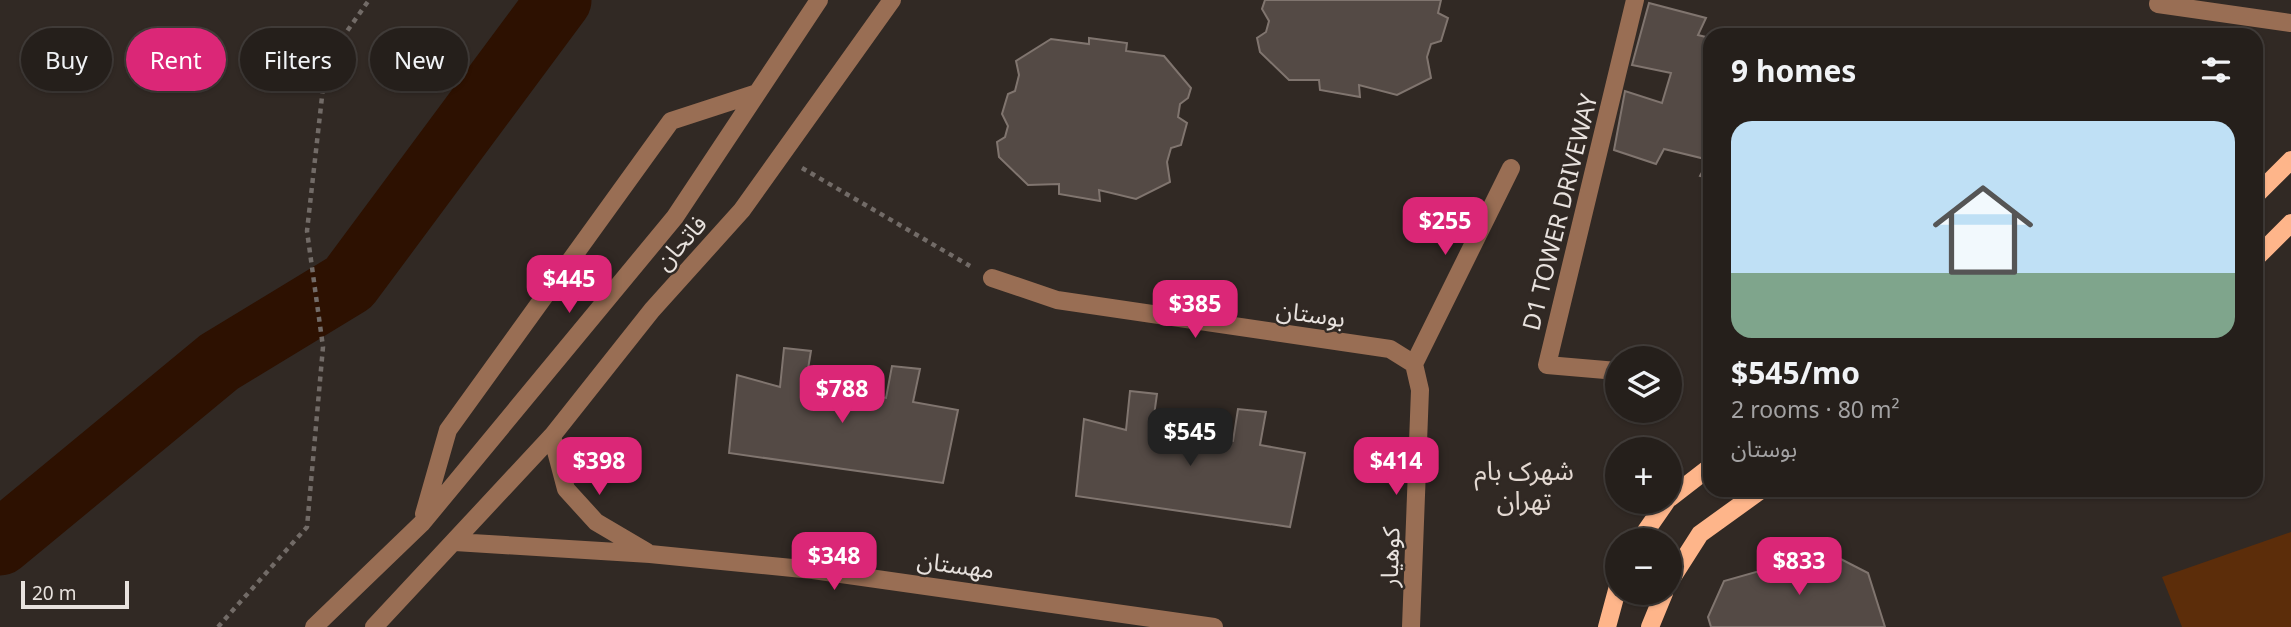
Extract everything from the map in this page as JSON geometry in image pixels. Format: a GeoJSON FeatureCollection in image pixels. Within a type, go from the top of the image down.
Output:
{"type":"FeatureCollection","features":[{"type":"Feature","properties":{"kind":"main road"},"geometry":{"type":"LineString","coordinates":[[2263,188],[2291,160]]}},
{"type":"Feature","properties":{"kind":"main road"},"geometry":{"type":"LineString","coordinates":[[2263,251],[2291,223]]}},
{"type":"Feature","properties":{"kind":"main road"},"geometry":{"type":"LineString","coordinates":[[1682,489],[1703,472]]}},
{"type":"Feature","properties":{"kind":"main road"},"geometry":{"type":"LineString","coordinates":[[1682,562],[1700,534],[1751,497]]}},
{"type":"Feature","properties":{"kind":"main road"},"geometry":{"type":"LineString","coordinates":[[1607,627],[1613,605]]}},
{"type":"Feature","properties":{"kind":"main road"},"geometry":{"type":"LineString","coordinates":[[1650,627],[1659,605]]}},
{"type":"Feature","properties":{"kind":"street","name":"فاتحان"},"geometry":{"type":"LineString","coordinates":[[314,627],[422,523],[675,217],[819,0]]}},
{"type":"Feature","properties":{"kind":"street","name":"فاتحان"},"geometry":{"type":"LineString","coordinates":[[374,627],[552,436],[652,310],[742,210],[891,0]]}},
{"type":"Feature","properties":{"kind":"street"},"geometry":{"type":"LineString","coordinates":[[2159,0],[2158,4],[2291,23]]}},
{"type":"Feature","properties":{"kind":"street","name":"D1 TOWER DRIVEWAY"},"geometry":{"type":"LineString","coordinates":[[1605,370],[1547,365],[1635,1]]}},
{"type":"Feature","properties":{"kind":"street"},"geometry":{"type":"LineString","coordinates":[[422,523],[448,430],[671,121],[757,93]]}},
{"type":"Feature","properties":{"kind":"street"},"geometry":{"type":"LineString","coordinates":[[1415,364],[1511,168]]}},
{"type":"Feature","properties":{"kind":"street","name":"بوستان"},"geometry":{"type":"LineString","coordinates":[[992,278],[1057,300],[1390,349],[1415,364]]}},
{"type":"Feature","properties":{"kind":"street","name":"کوهیار"},"geometry":{"type":"LineString","coordinates":[[1411,627],[1420,390],[1415,364]]}},
{"type":"Feature","properties":{"kind":"street","name":"مهستان"},"geometry":{"type":"LineString","coordinates":[[552,436],[566,489],[596,522],[650,554]]}},
{"type":"Feature","properties":{"kind":"street","name":"مهستان"},"geometry":{"type":"LineString","coordinates":[[455,542],[650,554],[827,572],[1214,627]]}},
{"type":"Feature","properties":{"kind":"path"},"geometry":{"type":"LineString","coordinates":[[218,627],[307,527],[323,347],[307,231],[326,61],[369,0]]}},
{"type":"Feature","properties":{"kind":"path"},"geometry":{"type":"LineString","coordinates":[[781,155],[992,278]]}},
{"type":"Feature","properties":{"kind":"shaded area"},"geometry":{"type":"Polygon","coordinates":[[[2291,532],[2291,627],[2182,627],[2162,577],[2291,532]]]}},
{"type":"Feature","properties":{"kind":"building"},"geometry":{"type":"Polygon","coordinates":[[[1265,0],[1441,0],[1438,13],[1448,18],[1441,41],[1431,44],[1427,57],[1431,78],[1397,95],[1359,85],[1360,97],[1320,90],[1319,80],[1289,80],[1260,52],[1257,38],[1266,32],[1269,21],[1262,9],[1265,0]]]}},
{"type":"Feature","properties":{"kind":"building"},"geometry":{"type":"Polygon","coordinates":[[[1649,3],[1706,18],[1698,35],[1703,36],[1703,159],[1664,149],[1656,164],[1614,150],[1625,91],[1662,103],[1671,73],[1632,65],[1649,3]]]}},
{"type":"Feature","properties":{"kind":"building"},"geometry":{"type":"Polygon","coordinates":[[[1089,38],[1127,43],[1126,51],[1164,56],[1191,88],[1188,98],[1180,104],[1178,117],[1187,123],[1181,145],[1171,148],[1167,162],[1170,182],[1136,199],[1099,190],[1100,201],[1059,194],[1059,184],[1028,185],[999,157],[997,142],[1005,137],[1008,126],[1002,114],[1008,94],[1015,91],[1019,75],[1016,61],[1051,39],[1089,44],[1089,38]]]}},
{"type":"Feature","properties":{"kind":"building"},"geometry":{"type":"Polygon","coordinates":[[[784,348],[811,351],[805,387],[886,398],[892,366],[920,369],[913,402],[958,410],[943,483],[729,453],[737,375],[780,387],[784,348]]]}},
{"type":"Feature","properties":{"kind":"building"},"geometry":{"type":"Polygon","coordinates":[[[1130,391],[1157,394],[1152,430],[1233,441],[1238,409],[1266,412],[1260,445],[1305,453],[1290,527],[1076,496],[1084,419],[1126,430],[1130,391]]]}},
{"type":"Feature","properties":{"kind":"building"},"geometry":{"type":"Polygon","coordinates":[[[1827,552],[1868,573],[1885,627],[1711,627],[1708,617],[1724,581],[1827,552]]]}},
{"type":"Feature","properties":{"kind":"waterway"},"geometry":{"type":"LineString","coordinates":[[0,543],[219,362],[349,283],[559,0]]}},
{"type":"Feature","properties":{"kind":"district","name":"شهرک بام تهران"},"geometry":{"type":"Point","coordinates":[1524,485]}}]}
